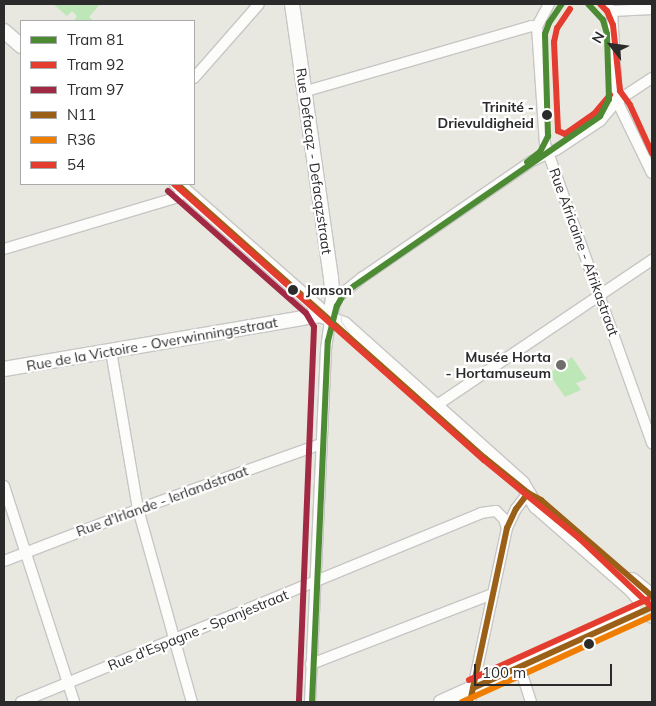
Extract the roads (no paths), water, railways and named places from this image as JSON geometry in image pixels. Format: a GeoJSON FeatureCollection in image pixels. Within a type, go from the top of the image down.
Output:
{"type":"FeatureCollection","features":[{"type":"Feature","properties":{"kind":"main road","name":"Rue Defacqz - Defacqzstraat"},"geometry":{"type":"LineString","coordinates":[[292,4],[333,301],[330,319]]}},
{"type":"Feature","properties":{"kind":"main road"},"geometry":{"type":"LineString","coordinates":[[4,31],[20,45]]}},
{"type":"Feature","properties":{"kind":"main road"},"geometry":{"type":"LineString","coordinates":[[181,187],[433,408],[528,493],[536,506],[651,607],[520,668],[441,702]]}},
{"type":"Feature","properties":{"kind":"main road","name":"Rue de la Victoire - Overwinningsstraat"},"geometry":{"type":"LineString","coordinates":[[4,369],[301,318],[320,316],[330,319]]}},
{"type":"Feature","properties":{"kind":"street"},"geometry":{"type":"LineString","coordinates":[[195,77],[259,4]]}},
{"type":"Feature","properties":{"kind":"street"},"geometry":{"type":"LineString","coordinates":[[303,92],[531,26],[537,27],[549,4]]}},
{"type":"Feature","properties":{"kind":"street"},"geometry":{"type":"LineString","coordinates":[[652,9],[609,7],[618,101],[652,173]]}},
{"type":"Feature","properties":{"kind":"street","name":"Rue Africaine - Afrikastraat"},"geometry":{"type":"LineString","coordinates":[[537,27],[542,119],[548,153],[652,443]]}},
{"type":"Feature","properties":{"kind":"street"},"geometry":{"type":"LineString","coordinates":[[333,301],[363,277],[532,161],[556,150],[600,121],[618,101],[652,78]]}},
{"type":"Feature","properties":{"kind":"street"},"geometry":{"type":"LineString","coordinates":[[4,249],[178,197],[181,187]]}},
{"type":"Feature","properties":{"kind":"street"},"geometry":{"type":"LineString","coordinates":[[433,408],[652,260]]}},
{"type":"Feature","properties":{"kind":"street"},"geometry":{"type":"LineString","coordinates":[[310,702],[321,444],[326,349],[330,319]]}},
{"type":"Feature","properties":{"kind":"street"},"geometry":{"type":"LineString","coordinates":[[111,351],[138,509],[192,702]]}},
{"type":"Feature","properties":{"kind":"street","name":"Rue d'Irlande - Ierlandstraat"},"geometry":{"type":"LineString","coordinates":[[4,561],[138,509],[321,444]]}},
{"type":"Feature","properties":{"kind":"street"},"geometry":{"type":"LineString","coordinates":[[4,486],[74,702]]}},
{"type":"Feature","properties":{"kind":"street"},"geometry":{"type":"LineString","coordinates":[[470,702],[507,528],[516,509],[528,493]]}},
{"type":"Feature","properties":{"kind":"street","name":"Rue d'Espagne - Spanjestraat"},"geometry":{"type":"LineString","coordinates":[[21,702],[489,511],[501,515],[507,528]]}},
{"type":"Feature","properties":{"kind":"street"},"geometry":{"type":"LineString","coordinates":[[311,664],[492,594]]}},
{"type":"Feature","properties":{"kind":"street"},"geometry":{"type":"LineString","coordinates":[[520,668],[530,702]]}},
{"type":"Feature","properties":{"kind":"tram line","name":"81"},"geometry":{"type":"LineString","coordinates":[[527,162],[540,152],[548,136],[545,34],[549,23],[562,4]]}},
{"type":"Feature","properties":{"kind":"tram line","name":"81"},"geometry":{"type":"LineString","coordinates":[[312,702],[328,341],[337,306],[343,295],[354,286],[600,116],[609,99],[607,34],[603,20],[588,4]]}},
{"type":"Feature","properties":{"kind":"tram line","name":"92"},"geometry":{"type":"LineString","coordinates":[[175,185],[484,460],[579,538],[652,607]]}},
{"type":"Feature","properties":{"kind":"tram line","name":"97"},"geometry":{"type":"LineString","coordinates":[[168,191],[306,313],[314,327],[299,702]]}},
{"type":"Feature","properties":{"kind":"tram line"},"geometry":{"type":"LineString","coordinates":[[349,333],[341,321],[340,307],[344,296],[358,283]]}},
{"type":"Feature","properties":{"kind":"place","name":"Trinité - Drievuldigheid"},"geometry":{"type":"Point","coordinates":[547,115]}},
{"type":"Feature","properties":{"kind":"place","name":"Janson"},"geometry":{"type":"Point","coordinates":[293,290]}},
{"type":"Feature","properties":{"kind":"place","name":"Musée Horta - Hortamuseum"},"geometry":{"type":"Point","coordinates":[561,365]}}]}
